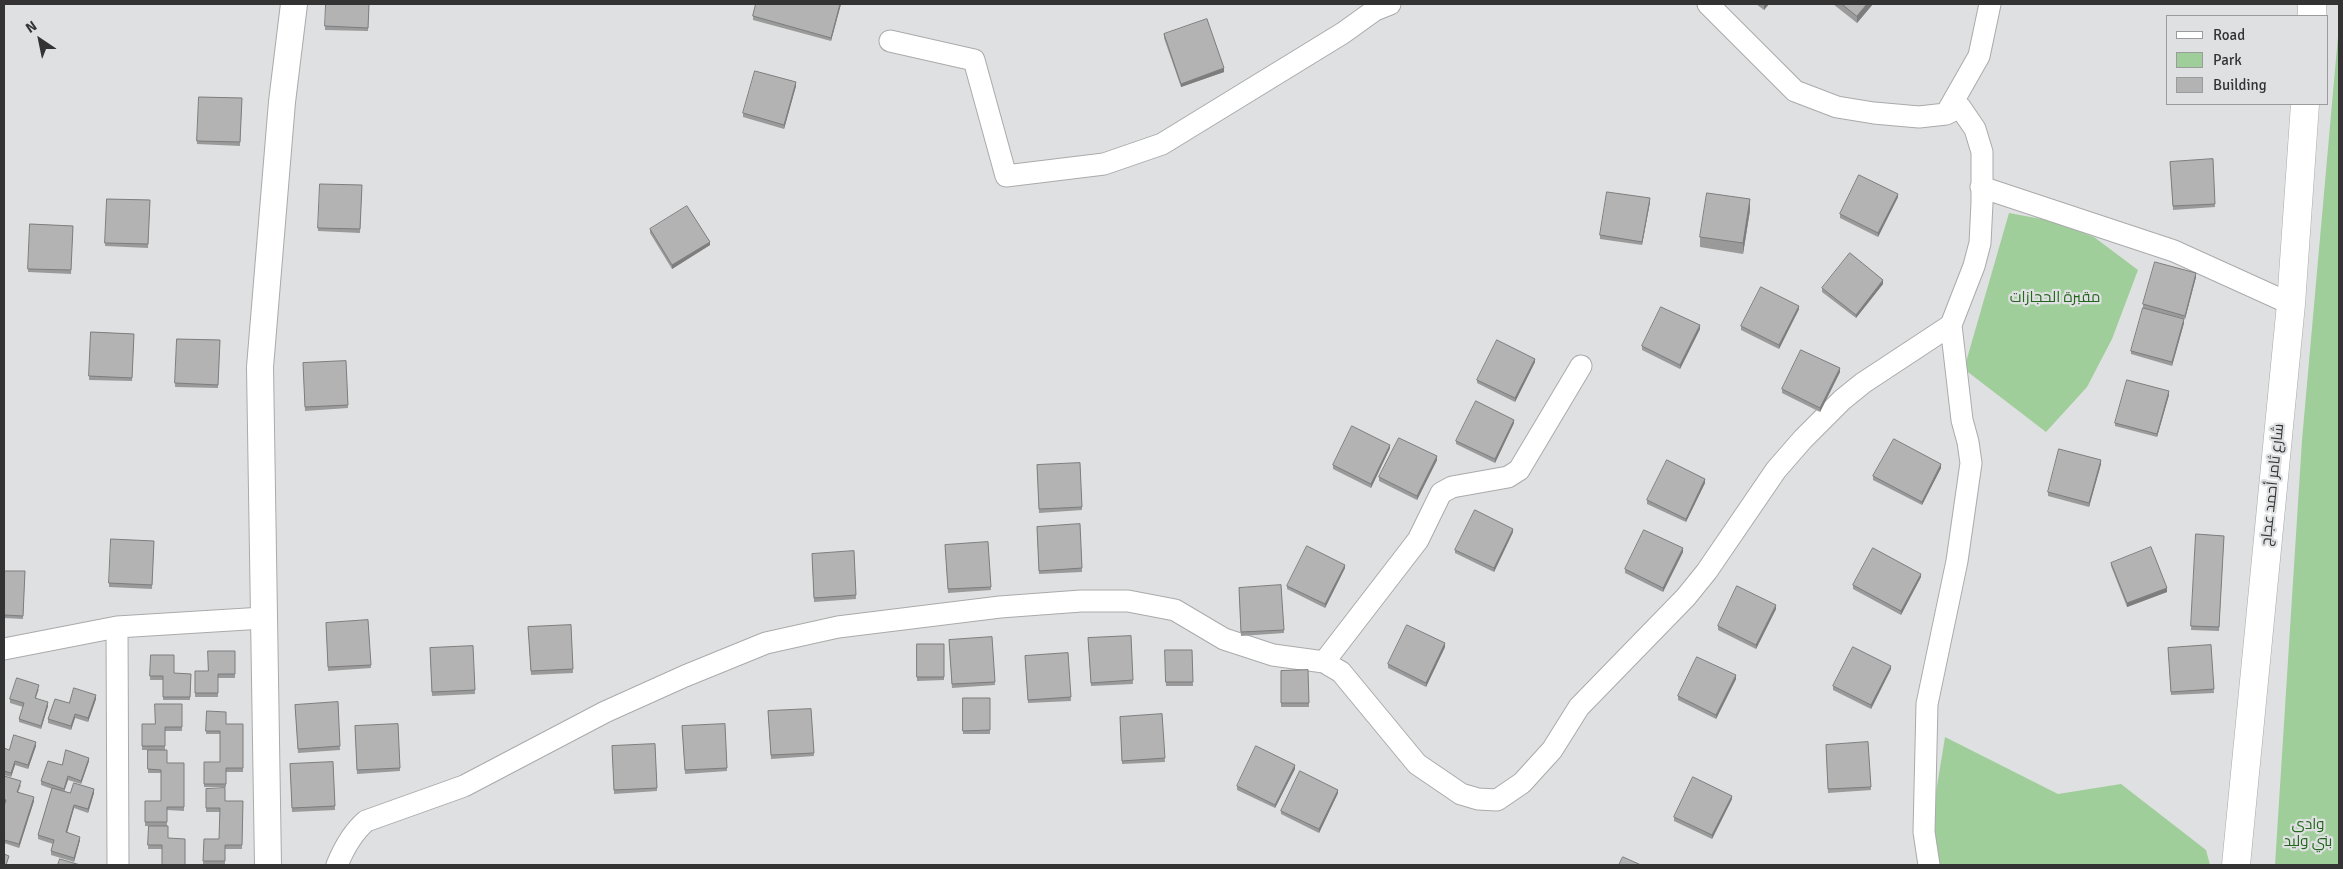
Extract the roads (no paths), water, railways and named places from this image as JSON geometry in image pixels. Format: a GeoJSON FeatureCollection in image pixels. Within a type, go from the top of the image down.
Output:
{"type":"FeatureCollection","features":[{"type":"Feature","properties":{"kind":"main road","name":"شارع ثامر أحمد عجاج"},"geometry":{"type":"LineString","coordinates":[[2236,865],[2291,304],[2305,105]]}},
{"type":"Feature","properties":{"kind":"street"},"geometry":{"type":"LineString","coordinates":[[268,865],[260,368],[282,102],[294,4]]}},
{"type":"Feature","properties":{"kind":"street"},"geometry":{"type":"LineString","coordinates":[[890,41],[974,60],[1006,176],[1104,164],[1162,144],[1376,10],[1390,4]]}},
{"type":"Feature","properties":{"kind":"street"},"geometry":{"type":"LineString","coordinates":[[1708,4],[1795,92],[1837,108],[1874,114],[1919,117],[1946,114],[1960,106],[1975,129],[1982,152],[1980,243],[1974,266],[1952,325],[1962,420],[1971,463],[1957,561],[1927,704],[1924,832],[1929,865]]}},
{"type":"Feature","properties":{"kind":"street"},"geometry":{"type":"LineString","coordinates":[[1946,114],[1979,56],[1990,4]]}},
{"type":"Feature","properties":{"kind":"street"},"geometry":{"type":"LineString","coordinates":[[1982,186],[2174,251],[2291,304]]}},
{"type":"Feature","properties":{"kind":"street"},"geometry":{"type":"LineString","coordinates":[[337,865],[344,848],[356,829],[366,821],[464,786],[604,712],[766,643],[838,627],[1000,607],[1081,601],[1128,601],[1176,610],[1224,639],[1273,655],[1324,662],[1341,672],[1417,764],[1461,794],[1478,799],[1497,800],[1522,784],[1552,750],[1579,707],[1686,597],[1707,571],[1776,470],[1803,439],[1862,383],[1952,325]]}},
{"type":"Feature","properties":{"kind":"street"},"geometry":{"type":"LineString","coordinates":[[1324,662],[1418,540],[1441,494],[1452,487],[1508,477],[1519,470],[1581,366]]}},
{"type":"Feature","properties":{"kind":"street"},"geometry":{"type":"LineString","coordinates":[[4,649],[117,627],[263,618]]}},
{"type":"Feature","properties":{"kind":"street"},"geometry":{"type":"LineString","coordinates":[[117,627],[118,865]]}},
{"type":"Feature","properties":{"kind":"park label","name":"مقبرة الحجازات"},"geometry":{"type":"Point","coordinates":[2055,298]}},
{"type":"Feature","properties":{"kind":"park label","name":"وادي بني وليد"},"geometry":{"type":"Point","coordinates":[2308,834]}}]}
